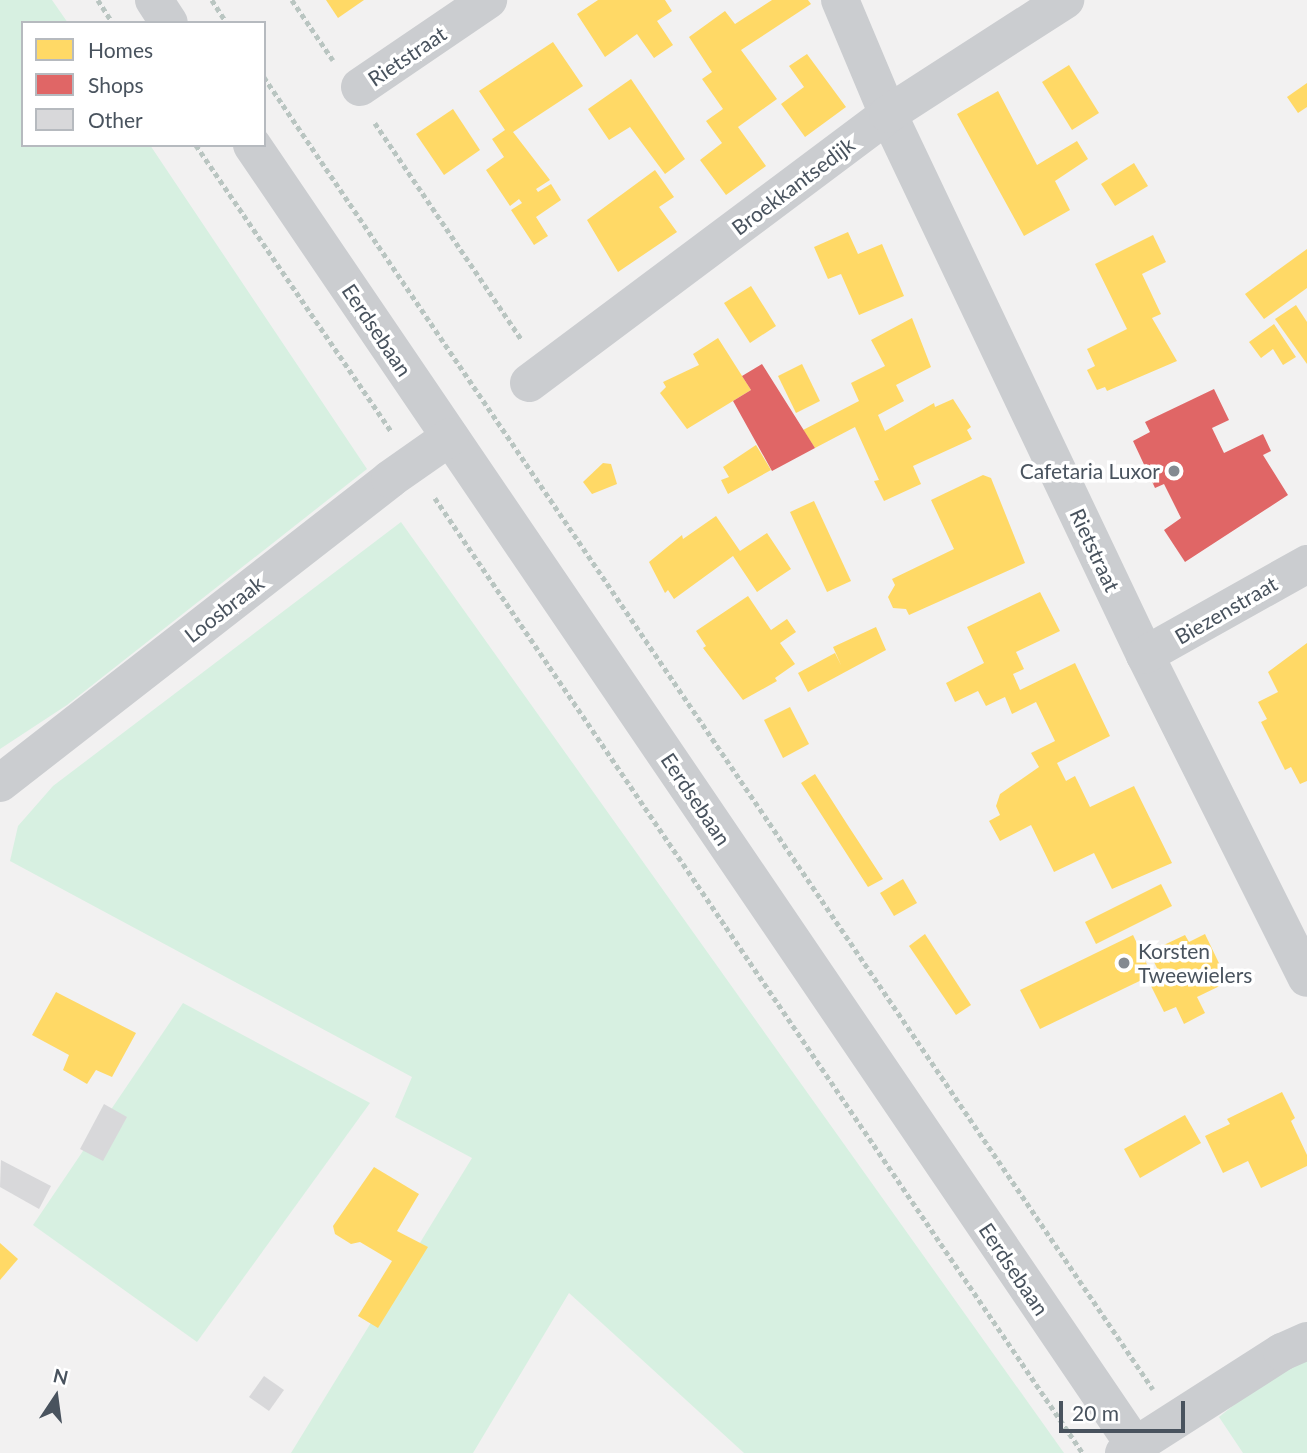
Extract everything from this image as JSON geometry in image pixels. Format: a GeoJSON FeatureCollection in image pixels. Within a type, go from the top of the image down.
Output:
{"type":"FeatureCollection","features":[{"type":"Feature","properties":{"kind":"street"},"geometry":{"type":"LineString","coordinates":[[154,0],[168,21]]}},
{"type":"Feature","properties":{"kind":"street","name":"Rietstraat"},"geometry":{"type":"LineString","coordinates":[[356,90],[488,0]]}},
{"type":"Feature","properties":{"kind":"street","name":"Broekkantsedijk"},"geometry":{"type":"LineString","coordinates":[[529,383],[888,114],[1065,0]]}},
{"type":"Feature","properties":{"kind":"street","name":"Rietstraat"},"geometry":{"type":"LineString","coordinates":[[843,1],[888,114],[1145,655],[1307,978]]}},
{"type":"Feature","properties":{"kind":"street","name":"Eerdsebaan"},"geometry":{"type":"LineString","coordinates":[[253,147],[1133,1451]]}},
{"type":"Feature","properties":{"kind":"street","name":"Loosbraak"},"geometry":{"type":"LineString","coordinates":[[0,783],[390,479],[450,438]]}},
{"type":"Feature","properties":{"kind":"street","name":"Biezenstraat"},"geometry":{"type":"LineString","coordinates":[[1145,655],[1307,564]]}},
{"type":"Feature","properties":{"kind":"street"},"geometry":{"type":"LineString","coordinates":[[1133,1451],[1283,1352],[1307,1341]]}},
{"type":"Feature","properties":{"kind":"path"},"geometry":{"type":"LineString","coordinates":[[98,0],[112,21]]}},
{"type":"Feature","properties":{"kind":"path"},"geometry":{"type":"LineString","coordinates":[[212,0],[227,21]]}},
{"type":"Feature","properties":{"kind":"path"},"geometry":{"type":"LineString","coordinates":[[292,0],[356,90],[524,343]]}},
{"type":"Feature","properties":{"kind":"path"},"geometry":{"type":"LineString","coordinates":[[266,80],[1158,1396]]}},
{"type":"Feature","properties":{"kind":"path"},"geometry":{"type":"LineString","coordinates":[[197,147],[397,440]]}},
{"type":"Feature","properties":{"kind":"path"},"geometry":{"type":"LineString","coordinates":[[427,486],[1083,1453]]}},
{"type":"Feature","properties":{"kind":"green space"},"geometry":{"type":"Polygon","coordinates":[[[0,0],[52,0],[67,21],[21,21],[21,147],[151,147],[367,469],[67,705],[0,749],[0,0]]]}},
{"type":"Feature","properties":{"kind":"green space"},"geometry":{"type":"Polygon","coordinates":[[[401,522],[1064,1453],[744,1453],[569,1293],[473,1453],[291,1453],[472,1158],[395,1117],[412,1077],[10,861],[18,826],[53,786],[401,522]]]}},
{"type":"Feature","properties":{"kind":"green space"},"geometry":{"type":"Polygon","coordinates":[[[183,1003],[370,1103],[197,1342],[33,1225],[183,1003]]]}},
{"type":"Feature","properties":{"kind":"green space"},"geometry":{"type":"Polygon","coordinates":[[[1307,1358],[1307,1453],[1243,1453],[1219,1417],[1255,1388],[1307,1358]]]}},
{"type":"Feature","properties":{"kind":"building: Homes"},"geometry":{"type":"Polygon","coordinates":[[[326,0],[364,0],[338,18],[326,0]]]}},
{"type":"Feature","properties":{"kind":"building: Homes"},"geometry":{"type":"Polygon","coordinates":[[[598,0],[665,0],[672,11],[657,21],[673,45],[654,58],[637,34],[605,57],[577,14],[598,0]]]}},
{"type":"Feature","properties":{"kind":"building: Homes"},"geometry":{"type":"Polygon","coordinates":[[[772,0],[808,0],[811,4],[741,50],[777,99],[738,127],[766,166],[726,195],[700,160],[722,143],[706,121],[723,109],[702,79],[712,72],[689,37],[725,11],[735,24],[772,0]]]}},
{"type":"Feature","properties":{"kind":"building: Homes"},"geometry":{"type":"Polygon","coordinates":[[[553,42],[583,86],[513,132],[550,180],[536,189],[538,192],[551,184],[561,200],[536,217],[548,236],[534,245],[511,210],[522,203],[519,199],[510,206],[486,170],[504,157],[492,139],[505,130],[479,91],[553,42]]]}},
{"type":"Feature","properties":{"kind":"building: Homes"},"geometry":{"type":"Polygon","coordinates":[[[807,54],[846,107],[805,137],[781,104],[804,87],[789,66],[807,54]]]}},
{"type":"Feature","properties":{"kind":"building: Homes"},"geometry":{"type":"Polygon","coordinates":[[[1069,65],[1099,113],[1072,130],[1042,82],[1069,65]]]}},
{"type":"Feature","properties":{"kind":"building: Homes"},"geometry":{"type":"Polygon","coordinates":[[[631,79],[685,159],[665,174],[630,127],[609,140],[588,109],[631,79]]]}},
{"type":"Feature","properties":{"kind":"building: Homes"},"geometry":{"type":"Polygon","coordinates":[[[1307,83],[1307,107],[1298,113],[1287,97],[1307,83]]]}},
{"type":"Feature","properties":{"kind":"building: Homes"},"geometry":{"type":"Polygon","coordinates":[[[998,91],[1037,165],[1077,141],[1088,159],[1055,181],[1070,210],[1024,236],[957,114],[998,91]]]}},
{"type":"Feature","properties":{"kind":"building: Homes"},"geometry":{"type":"Polygon","coordinates":[[[453,109],[480,150],[444,175],[416,134],[453,109]]]}},
{"type":"Feature","properties":{"kind":"building: Homes"},"geometry":{"type":"Polygon","coordinates":[[[1134,163],[1148,186],[1115,206],[1101,184],[1134,163]]]}},
{"type":"Feature","properties":{"kind":"building: Homes"},"geometry":{"type":"Polygon","coordinates":[[[655,170],[674,197],[659,207],[677,232],[618,272],[587,220],[655,170]]]}},
{"type":"Feature","properties":{"kind":"building: Homes"},"geometry":{"type":"Polygon","coordinates":[[[848,232],[858,254],[882,244],[904,296],[859,315],[841,274],[828,279],[814,247],[848,232]]]}},
{"type":"Feature","properties":{"kind":"building: Homes"},"geometry":{"type":"Polygon","coordinates":[[[1153,235],[1166,262],[1142,274],[1161,314],[1152,318],[1177,361],[1107,391],[1105,387],[1097,390],[1087,370],[1095,366],[1087,349],[1127,329],[1095,264],[1153,235]]]}},
{"type":"Feature","properties":{"kind":"building: Homes"},"geometry":{"type":"Polygon","coordinates":[[[1307,249],[1307,288],[1264,319],[1245,294],[1307,249]]]}},
{"type":"Feature","properties":{"kind":"building: Homes"},"geometry":{"type":"Polygon","coordinates":[[[751,286],[776,326],[750,343],[724,303],[751,286]]]}},
{"type":"Feature","properties":{"kind":"building: Homes"},"geometry":{"type":"Polygon","coordinates":[[[1296,305],[1307,322],[1307,364],[1275,319],[1296,305]]]}},
{"type":"Feature","properties":{"kind":"building: Homes"},"geometry":{"type":"Polygon","coordinates":[[[912,318],[931,367],[896,385],[904,401],[878,415],[885,431],[934,403],[935,407],[953,399],[971,427],[967,430],[972,439],[913,466],[921,484],[884,501],[874,481],[879,480],[855,427],[815,448],[803,430],[859,401],[851,383],[885,366],[871,340],[912,318]]]}},
{"type":"Feature","properties":{"kind":"building: Homes"},"geometry":{"type":"Polygon","coordinates":[[[1274,324],[1296,357],[1283,365],[1273,349],[1261,358],[1249,342],[1274,324]]]}},
{"type":"Feature","properties":{"kind":"building: Homes"},"geometry":{"type":"Polygon","coordinates":[[[718,338],[751,390],[687,429],[660,393],[666,387],[663,382],[699,365],[693,354],[718,338]]]}},
{"type":"Feature","properties":{"kind":"building: Homes"},"geometry":{"type":"Polygon","coordinates":[[[802,364],[820,401],[796,413],[778,376],[802,364]]]}},
{"type":"Feature","properties":{"kind":"building: Homes"},"geometry":{"type":"Polygon","coordinates":[[[756,445],[771,470],[728,494],[721,480],[729,477],[723,467],[756,445]]]}},
{"type":"Feature","properties":{"kind":"building: Homes"},"geometry":{"type":"Polygon","coordinates":[[[603,463],[611,464],[617,484],[592,494],[583,482],[603,463]]]}},
{"type":"Feature","properties":{"kind":"building: Homes"},"geometry":{"type":"Polygon","coordinates":[[[983,475],[991,478],[1025,563],[909,615],[906,609],[893,608],[888,597],[895,585],[892,579],[954,549],[931,500],[983,475]]]}},
{"type":"Feature","properties":{"kind":"building: Homes"},"geometry":{"type":"Polygon","coordinates":[[[814,501],[851,581],[827,592],[790,512],[814,501]]]}},
{"type":"Feature","properties":{"kind":"building: Homes"},"geometry":{"type":"Polygon","coordinates":[[[716,516],[740,551],[767,533],[791,569],[757,592],[733,556],[674,599],[668,590],[665,593],[649,562],[682,535],[683,539],[716,516]]]}},
{"type":"Feature","properties":{"kind":"building: Homes"},"geometry":{"type":"Polygon","coordinates":[[[1040,592],[1060,631],[1016,652],[1024,669],[1013,674],[1020,690],[1075,663],[1110,736],[1057,763],[1066,781],[1075,776],[1090,807],[1134,786],[1172,863],[1112,889],[1094,853],[1054,872],[1031,825],[1000,841],[989,821],[1000,815],[996,806],[1000,794],[1039,767],[1031,753],[1055,741],[1036,702],[1012,714],[1005,697],[986,706],[978,691],[955,702],[946,683],[984,663],[967,627],[1040,592]]]}},
{"type":"Feature","properties":{"kind":"building: Homes"},"geometry":{"type":"Polygon","coordinates":[[[748,596],[771,630],[787,619],[796,632],[780,643],[795,664],[775,678],[777,681],[743,700],[703,648],[706,646],[696,631],[748,596]]]}},
{"type":"Feature","properties":{"kind":"building: Homes"},"geometry":{"type":"Polygon","coordinates":[[[876,627],[886,650],[808,692],[798,673],[835,653],[841,665],[833,647],[876,627]]]}},
{"type":"Feature","properties":{"kind":"building: Homes"},"geometry":{"type":"Polygon","coordinates":[[[1307,643],[1307,781],[1300,784],[1291,767],[1285,770],[1261,722],[1267,719],[1258,702],[1278,692],[1268,672],[1307,643]]]}},
{"type":"Feature","properties":{"kind":"building: Homes"},"geometry":{"type":"Polygon","coordinates":[[[790,707],[809,744],[783,758],[764,720],[790,707]]]}},
{"type":"Feature","properties":{"kind":"building: Homes"},"geometry":{"type":"Polygon","coordinates":[[[815,774],[883,879],[868,887],[801,783],[815,774]]]}},
{"type":"Feature","properties":{"kind":"building: Homes"},"geometry":{"type":"Polygon","coordinates":[[[903,879],[917,903],[894,916],[880,893],[903,879]]]}},
{"type":"Feature","properties":{"kind":"building: Homes"},"geometry":{"type":"Polygon","coordinates":[[[1161,884],[1172,906],[1096,944],[1085,922],[1161,884]]]}},
{"type":"Feature","properties":{"kind":"building: Homes"},"geometry":{"type":"Polygon","coordinates":[[[925,934],[971,1005],[956,1015],[909,946],[925,934]]]}},
{"type":"Feature","properties":{"kind":"building: Homes"},"geometry":{"type":"Polygon","coordinates":[[[1205,934],[1228,982],[1197,997],[1205,1013],[1184,1024],[1176,1007],[1164,1012],[1150,984],[1162,978],[1149,952],[1185,935],[1189,942],[1205,934]]]}},
{"type":"Feature","properties":{"kind":"building: Homes"},"geometry":{"type":"Polygon","coordinates":[[[1133,935],[1152,975],[1040,1029],[1020,990],[1133,935]]]}},
{"type":"Feature","properties":{"kind":"building: Homes"},"geometry":{"type":"Polygon","coordinates":[[[56,992],[136,1033],[112,1077],[96,1070],[87,1084],[63,1070],[69,1055],[32,1035],[56,992]]]}},
{"type":"Feature","properties":{"kind":"building: Homes"},"geometry":{"type":"Polygon","coordinates":[[[1282,1092],[1295,1118],[1291,1121],[1307,1155],[1307,1166],[1261,1188],[1248,1161],[1223,1173],[1205,1136],[1230,1124],[1227,1119],[1282,1092]]]}},
{"type":"Feature","properties":{"kind":"building: Homes"},"geometry":{"type":"Polygon","coordinates":[[[1185,1115],[1201,1143],[1140,1178],[1124,1149],[1185,1115]]]}},
{"type":"Feature","properties":{"kind":"building: Homes"},"geometry":{"type":"Polygon","coordinates":[[[374,1167],[419,1194],[397,1231],[428,1247],[378,1328],[358,1316],[392,1261],[360,1242],[351,1244],[335,1234],[333,1226],[374,1167]]]}},
{"type":"Feature","properties":{"kind":"building: Homes"},"geometry":{"type":"Polygon","coordinates":[[[0,1243],[18,1259],[0,1280],[0,1243]]]}},
{"type":"Feature","properties":{"kind":"building: Shops"},"geometry":{"type":"Polygon","coordinates":[[[762,364],[815,448],[772,471],[733,401],[751,390],[742,376],[762,364]]]}},
{"type":"Feature","properties":{"kind":"building: Shops"},"geometry":{"type":"Polygon","coordinates":[[[1214,389],[1229,420],[1212,428],[1224,453],[1263,434],[1271,451],[1263,455],[1288,495],[1185,562],[1164,530],[1181,518],[1164,484],[1155,488],[1133,441],[1150,432],[1145,422],[1214,389]]]}},
{"type":"Feature","properties":{"kind":"building: Other"},"geometry":{"type":"Polygon","coordinates":[[[104,1104],[127,1117],[103,1161],[80,1149],[104,1104]]]}},
{"type":"Feature","properties":{"kind":"building: Other"},"geometry":{"type":"Polygon","coordinates":[[[1,1160],[51,1186],[39,1209],[0,1187],[1,1160]]]}},
{"type":"Feature","properties":{"kind":"building: Other"},"geometry":{"type":"Polygon","coordinates":[[[264,1376],[284,1390],[269,1411],[249,1397],[264,1376]]]}},
{"type":"Feature","properties":{"kind":"place","name":"Cafetaria Luxor"},"geometry":{"type":"Point","coordinates":[1174,471]}},
{"type":"Feature","properties":{"kind":"place","name":"Korsten Tweewielers"},"geometry":{"type":"Point","coordinates":[1124,963]}}]}
